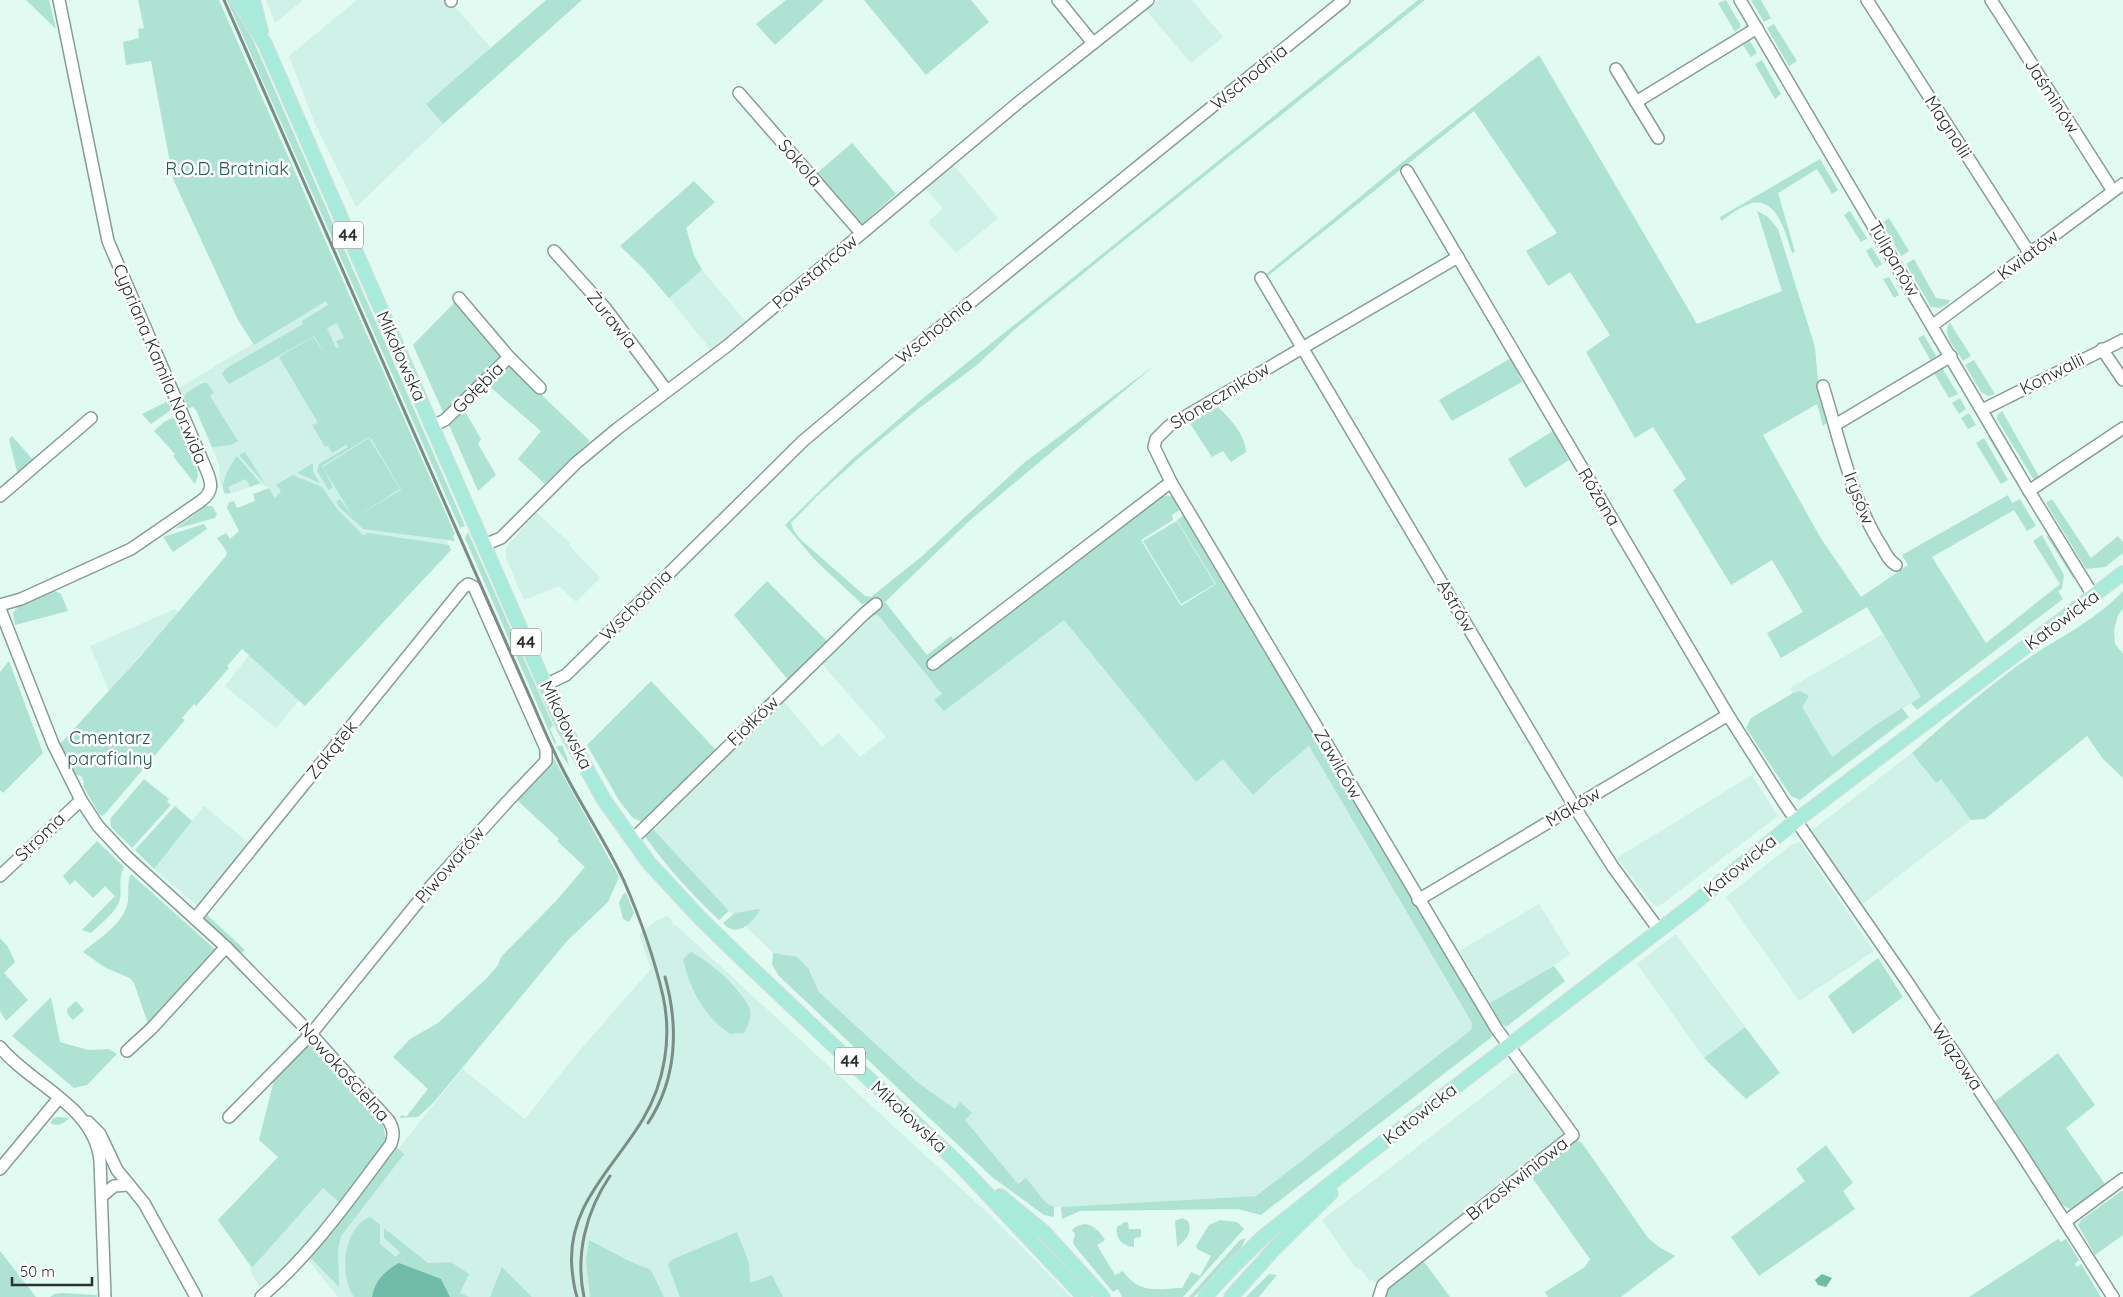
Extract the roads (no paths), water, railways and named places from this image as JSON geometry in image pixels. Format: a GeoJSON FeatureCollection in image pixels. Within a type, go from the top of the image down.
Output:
{"type":"FeatureCollection","features":[{"type":"Feature","properties":{"kind":"main road","name":"Mikołowska"},"geometry":{"type":"LineString","coordinates":[[238,0],[265,44],[545,686],[563,726],[599,792],[649,863],[700,919],[960,1165],[1084,1297]]}},
{"type":"Feature","properties":{"kind":"main road","name":"Mikołowska"},"geometry":{"type":"LineString","coordinates":[[254,0],[265,44]]}},
{"type":"Feature","properties":{"kind":"main road","name":"Katowicka"},"geometry":{"type":"LineString","coordinates":[[1205,1297],[1224,1274],[1263,1237],[1359,1161],[1660,930],[1797,820],[2123,573]]}},
{"type":"Feature","properties":{"kind":"main road","name":"Katowicka"},"geometry":{"type":"LineString","coordinates":[[1231,1297],[1274,1249],[1329,1195],[1359,1161]]}},
{"type":"Feature","properties":{"kind":"main road","name":"Mikołowska"},"geometry":{"type":"LineString","coordinates":[[960,1165],[1037,1226],[1103,1297]]}},
{"type":"Feature","properties":{"kind":"street","name":"Cypriana Kamila Norwida"},"geometry":{"type":"LineString","coordinates":[[0,605],[21,599],[131,549],[201,501],[210,494],[211,489],[206,469],[108,241],[60,0]]}},
{"type":"Feature","properties":{"kind":"street"},"geometry":{"type":"LineString","coordinates":[[1058,0],[1093,43]]}},
{"type":"Feature","properties":{"kind":"street","name":"Powstańców"},"geometry":{"type":"LineString","coordinates":[[484,545],[501,538],[576,463],[617,429],[727,346],[1019,102],[1148,0]]}},
{"type":"Feature","properties":{"kind":"street","name":"Wschodnia"},"geometry":{"type":"LineString","coordinates":[[545,686],[566,674],[803,441],[918,344],[1344,0]]}},
{"type":"Feature","properties":{"kind":"street","name":"Tulipanów"},"geometry":{"type":"LineString","coordinates":[[1740,0],[2029,491],[2094,596]]}},
{"type":"Feature","properties":{"kind":"street","name":"Magnolii"},"geometry":{"type":"LineString","coordinates":[[1867,0],[2030,254]]}},
{"type":"Feature","properties":{"kind":"street","name":"Jaśminów"},"geometry":{"type":"LineString","coordinates":[[1991,0],[2113,191]]}},
{"type":"Feature","properties":{"kind":"street"},"geometry":{"type":"LineString","coordinates":[[1636,102],[1757,28]]}},
{"type":"Feature","properties":{"kind":"street"},"geometry":{"type":"LineString","coordinates":[[1616,69],[1658,138]]}},
{"type":"Feature","properties":{"kind":"street","name":"Sokola"},"geometry":{"type":"LineString","coordinates":[[740,93],[861,233]]}},
{"type":"Feature","properties":{"kind":"street","name":"Różana"},"geometry":{"type":"LineString","coordinates":[[1407,171],[1728,715],[1797,820]]}},
{"type":"Feature","properties":{"kind":"street","name":"Kwiatów"},"geometry":{"type":"LineString","coordinates":[[1933,325],[2123,184]]}},
{"type":"Feature","properties":{"kind":"street","name":"Żurawia"},"geometry":{"type":"LineString","coordinates":[[554,251],[606,309],[667,391]]}},
{"type":"Feature","properties":{"kind":"street","name":"Słoneczników"},"geometry":{"type":"LineString","coordinates":[[1171,482],[1154,447],[1156,439],[1161,432],[1458,257]]}},
{"type":"Feature","properties":{"kind":"street","name":"Astrów"},"geometry":{"type":"LineString","coordinates":[[1261,278],[1574,806],[1613,867],[1660,930]]}},
{"type":"Feature","properties":{"kind":"street","name":"Gołębia"},"geometry":{"type":"LineString","coordinates":[[432,426],[445,420],[509,357],[459,298]]}},
{"type":"Feature","properties":{"kind":"street","name":"Konwalii"},"geometry":{"type":"LineString","coordinates":[[1982,410],[2123,340]]}},
{"type":"Feature","properties":{"kind":"street"},"geometry":{"type":"LineString","coordinates":[[2102,349],[2123,380]]}},
{"type":"Feature","properties":{"kind":"street"},"geometry":{"type":"LineString","coordinates":[[1835,425],[1951,356]]}},
{"type":"Feature","properties":{"kind":"street"},"geometry":{"type":"LineString","coordinates":[[509,357],[540,388]]}},
{"type":"Feature","properties":{"kind":"street","name":"Irysów"},"geometry":{"type":"LineString","coordinates":[[1824,386],[1852,484],[1869,527],[1889,558],[1896,565]]}},
{"type":"Feature","properties":{"kind":"street"},"geometry":{"type":"LineString","coordinates":[[0,496],[91,418]]}},
{"type":"Feature","properties":{"kind":"street"},"geometry":{"type":"LineString","coordinates":[[2029,491],[2123,428]]}},
{"type":"Feature","properties":{"kind":"street"},"geometry":{"type":"LineString","coordinates":[[933,664],[1171,482]]}},
{"type":"Feature","properties":{"kind":"street","name":"Zawilców"},"geometry":{"type":"LineString","coordinates":[[1171,482],[1418,900],[1508,1046]]}},
{"type":"Feature","properties":{"kind":"street","name":"Zakątek"},"geometry":{"type":"LineString","coordinates":[[195,919],[463,588],[471,584]]}},
{"type":"Feature","properties":{"kind":"street","name":"Piwowarów"},"geometry":{"type":"LineString","coordinates":[[229,1117],[311,1034],[431,886],[546,761],[546,750],[477,590],[471,584]]}},
{"type":"Feature","properties":{"kind":"street","name":"Fiołków"},"geometry":{"type":"LineString","coordinates":[[632,840],[876,604]]}},
{"type":"Feature","properties":{"kind":"street","name":"Nowokościelna"},"geometry":{"type":"LineString","coordinates":[[0,609],[53,744],[81,800],[108,838],[226,947],[311,1034],[389,1121],[394,1135],[391,1144],[328,1226],[277,1284],[261,1297]]}},
{"type":"Feature","properties":{"kind":"street","name":"Maków"},"geometry":{"type":"LineString","coordinates":[[1418,900],[1728,715]]}},
{"type":"Feature","properties":{"kind":"street","name":"Stroma"},"geometry":{"type":"LineString","coordinates":[[0,876],[81,800]]}},
{"type":"Feature","properties":{"kind":"street","name":"Wiązowa"},"geometry":{"type":"LineString","coordinates":[[1797,820],[1901,972],[2066,1222],[2113,1297]]}},
{"type":"Feature","properties":{"kind":"street"},"geometry":{"type":"LineString","coordinates":[[127,1051],[152,1028],[226,947]]}},
{"type":"Feature","properties":{"kind":"street","name":"Brzoskwiniowa"},"geometry":{"type":"LineString","coordinates":[[1379,1297],[1383,1285],[1574,1135],[1508,1046]]}},
{"type":"Feature","properties":{"kind":"street"},"geometry":{"type":"LineString","coordinates":[[2,1050],[100,1134],[113,1163],[144,1203],[196,1297]]}},
{"type":"Feature","properties":{"kind":"street"},"geometry":{"type":"LineString","coordinates":[[0,1168],[59,1098]]}},
{"type":"Feature","properties":{"kind":"street"},"geometry":{"type":"LineString","coordinates":[[78,1115],[99,1151],[105,1297]]}},
{"type":"Feature","properties":{"kind":"street"},"geometry":{"type":"LineString","coordinates":[[2066,1222],[2123,1180]]}},
{"type":"Feature","properties":{"kind":"street"},"geometry":{"type":"LineString","coordinates":[[102,1196],[114,1186],[129,1185]]}},
{"type":"Feature","properties":{"kind":"railway"},"geometry":{"type":"LineString","coordinates":[[224,0],[550,743],[624,881],[636,909],[659,981],[666,1012],[667,1027],[665,1059],[661,1075],[651,1105],[594,1189],[576,1226],[572,1246],[572,1269],[577,1297]]}},
{"type":"Feature","properties":{"kind":"railway"},"geometry":{"type":"LineString","coordinates":[[648,1123],[665,1089],[673,1052],[672,1015],[665,977]]}},
{"type":"Feature","properties":{"kind":"railway"},"geometry":{"type":"LineString","coordinates":[[584,1297],[581,1265],[585,1234],[595,1204],[610,1176]]}},
{"type":"Feature","properties":{"kind":"park label","name":"R.O.D. Bratniak"},"geometry":{"type":"Point","coordinates":[227,169]}},
{"type":"Feature","properties":{"kind":"park label","name":"Cmentarz parafialny"},"geometry":{"type":"Point","coordinates":[110,748]}}]}
